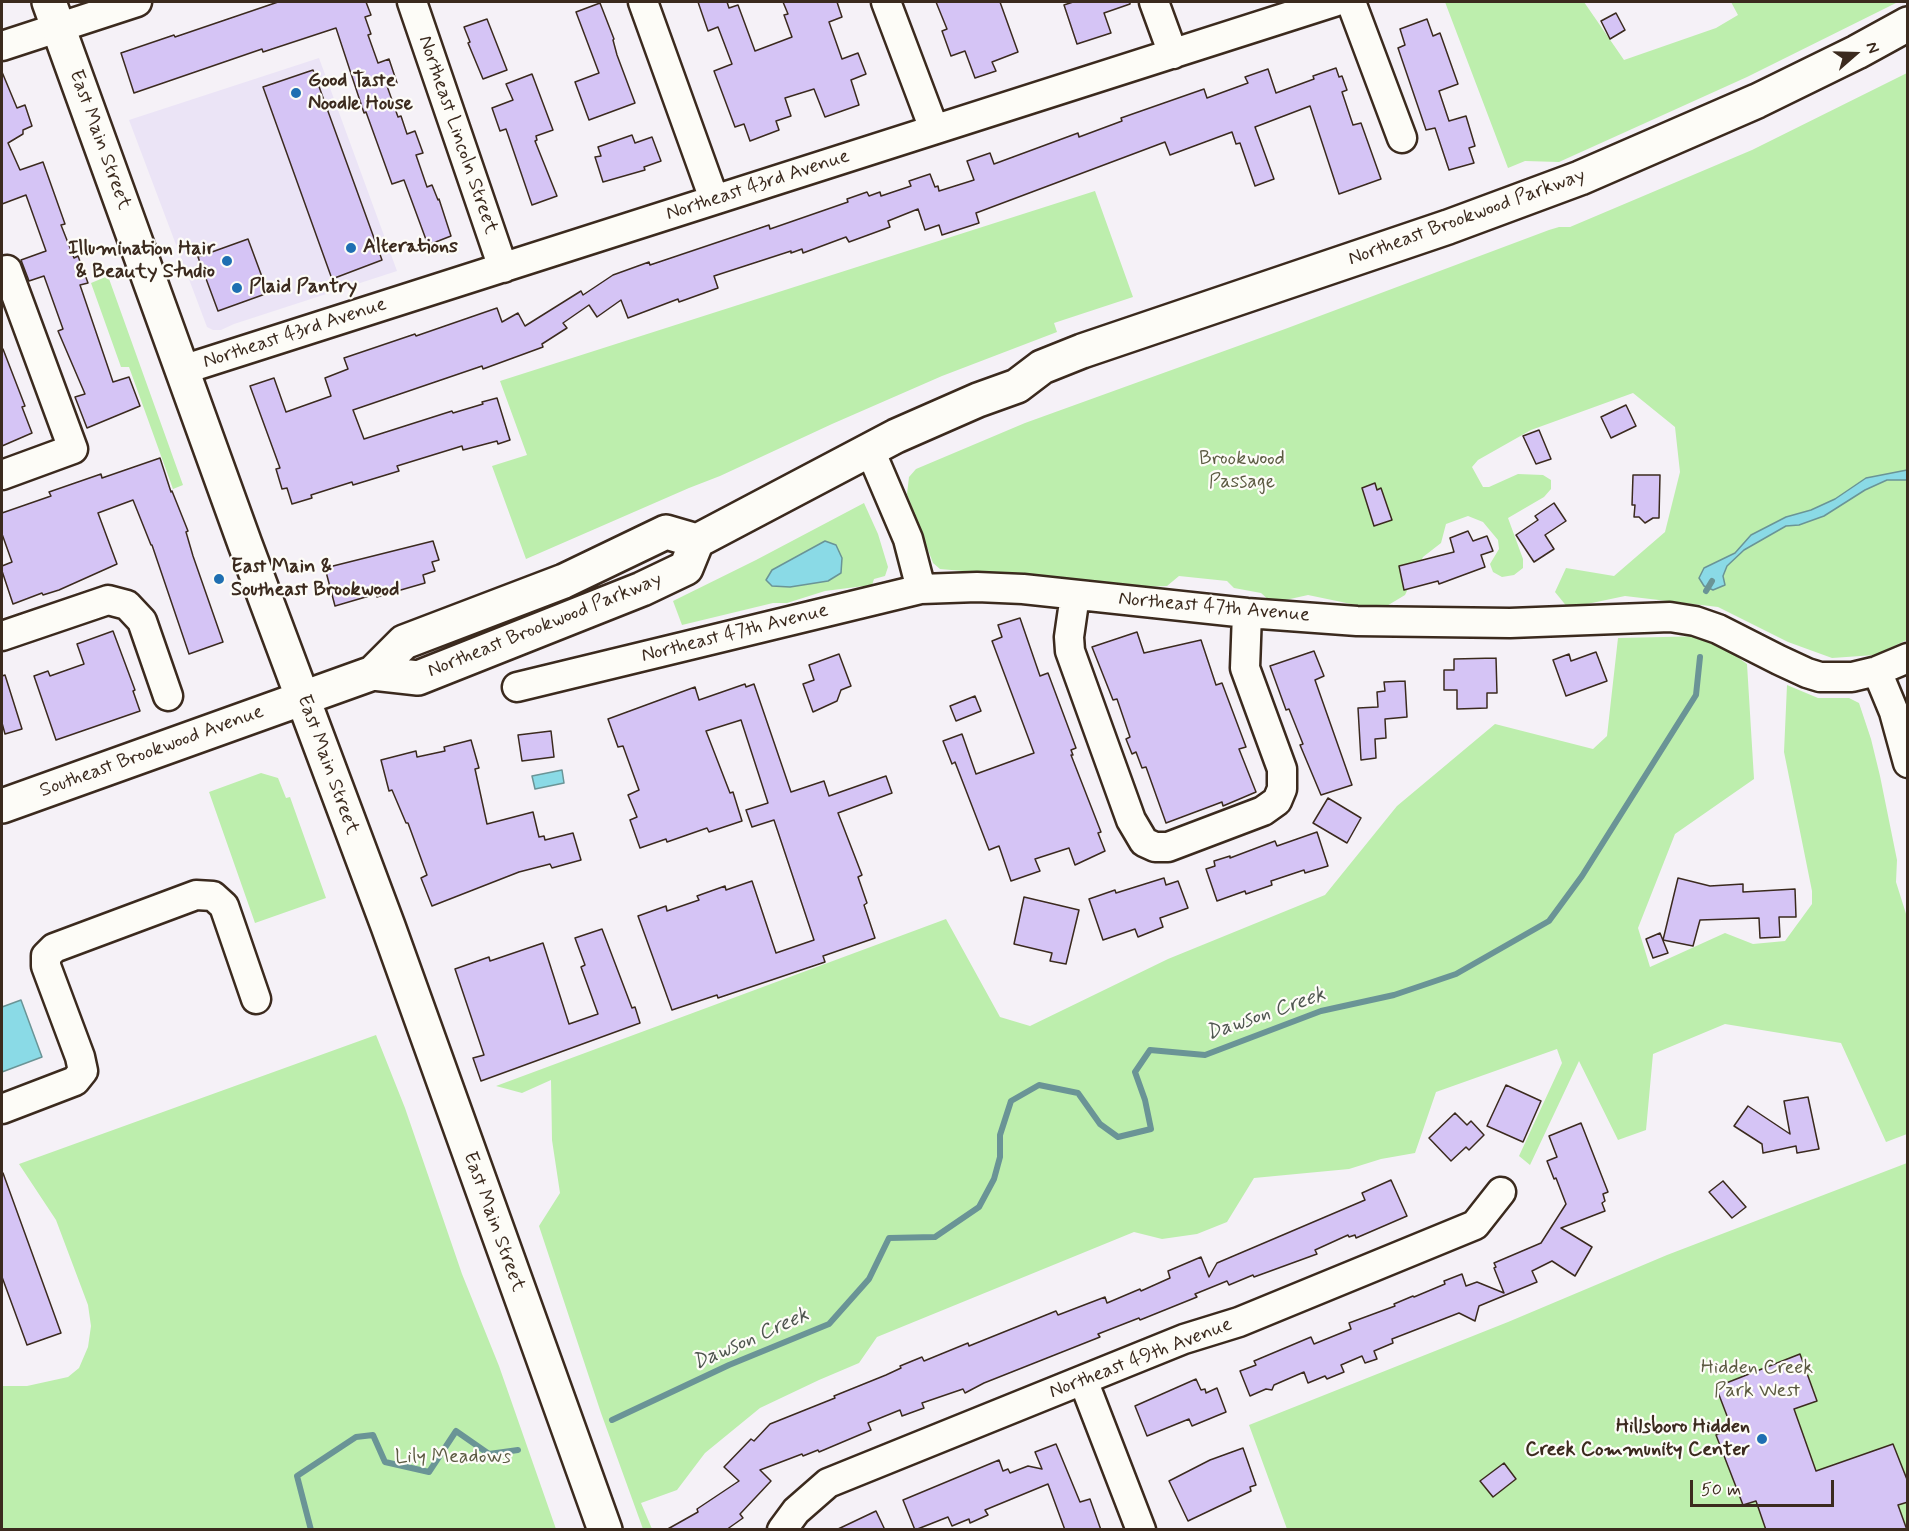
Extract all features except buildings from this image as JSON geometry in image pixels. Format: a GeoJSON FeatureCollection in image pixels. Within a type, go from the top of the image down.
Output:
{"type":"FeatureCollection","features":[{"type":"Feature","properties":{"kind":"main road","name":"East Main Street"},"geometry":{"type":"LineString","coordinates":[[53,14],[302,698],[388,926],[605,1530]]}},
{"type":"Feature","properties":{"kind":"main road","name":"Northeast Brookwood Parkway"},"geometry":{"type":"LineString","coordinates":[[302,698],[373,673],[418,678],[578,615],[686,568],[697,541],[870,450],[967,405],[1017,386],[1042,367],[1082,351],[1448,227],[1580,178],[1757,101],[1908,24]]}},
{"type":"Feature","properties":{"kind":"main road","name":"Northeast Brookwood Parkway"},"geometry":{"type":"LineString","coordinates":[[1017,386],[1050,385],[1459,246],[1582,201],[1725,141],[1908,50]]}},
{"type":"Feature","properties":{"kind":"main road","name":"Southeast Brookwood Avenue"},"geometry":{"type":"LineString","coordinates":[[2,806],[302,698]]}},
{"type":"Feature","properties":{"kind":"street"},"geometry":{"type":"LineString","coordinates":[[2,46],[53,14],[137,2]]}},
{"type":"Feature","properties":{"kind":"street","name":"Northeast Lincoln Street"},"geometry":{"type":"LineString","coordinates":[[412,2],[503,268]]}},
{"type":"Feature","properties":{"kind":"street"},"geometry":{"type":"LineString","coordinates":[[643,2],[714,199]]}},
{"type":"Feature","properties":{"kind":"street"},"geometry":{"type":"LineString","coordinates":[[886,2],[934,129]]}},
{"type":"Feature","properties":{"kind":"street"},"geometry":{"type":"LineString","coordinates":[[1154,2],[1173,54]]}},
{"type":"Feature","properties":{"kind":"street","name":"Northeast 43rd Avenue"},"geometry":{"type":"LineString","coordinates":[[182,370],[1334,2]]}},
{"type":"Feature","properties":{"kind":"street"},"geometry":{"type":"LineString","coordinates":[[1351,2],[1402,138]]}},
{"type":"Feature","properties":{"kind":"street"},"geometry":{"type":"LineString","coordinates":[[2,475],[73,449],[7,270]]}},
{"type":"Feature","properties":{"kind":"street"},"geometry":{"type":"LineString","coordinates":[[870,450],[908,539],[921,589]]}},
{"type":"Feature","properties":{"kind":"street","name":"Northeast 47th Avenue"},"geometry":{"type":"LineString","coordinates":[[516,687],[921,589],[977,587],[1023,589],[1247,613],[1357,621],[1510,623],[1670,617],[1695,621],[1718,629],[1788,665],[1820,677],[1846,678],[1878,671],[1908,658]]}},
{"type":"Feature","properties":{"kind":"street"},"geometry":{"type":"LineString","coordinates":[[1075,595],[1069,637],[1070,651],[1131,820],[1144,842],[1155,847],[1168,847],[1263,812],[1278,801],[1282,789],[1282,769],[1245,668],[1247,613]]}},
{"type":"Feature","properties":{"kind":"street"},"geometry":{"type":"LineString","coordinates":[[2,636],[108,600],[127,604],[142,621],[168,696]]}},
{"type":"Feature","properties":{"kind":"street"},"geometry":{"type":"LineString","coordinates":[[1878,671],[1894,712],[1908,763]]}},
{"type":"Feature","properties":{"kind":"street"},"geometry":{"type":"LineString","coordinates":[[2,1109],[75,1081],[83,1071],[80,1057],[46,966],[46,956],[62,944],[196,895],[213,896],[224,906],[256,999]]}},
{"type":"Feature","properties":{"kind":"street","name":"Northeast 49th Avenue"},"geometry":{"type":"LineString","coordinates":[[782,1530],[796,1511],[828,1483],[1184,1339],[1239,1322],[1475,1225],[1501,1192]]}},
{"type":"Feature","properties":{"kind":"street"},"geometry":{"type":"LineString","coordinates":[[1083,1380],[1141,1530]]}},
{"type":"Feature","properties":{"kind":"shaded area"},"geometry":{"type":"Polygon","coordinates":[[[319,58],[397,271],[221,330],[213,330],[207,327],[129,120],[319,58]]]}},
{"type":"Feature","properties":{"kind":"green space"},"geometry":{"type":"Polygon","coordinates":[[[1445,2],[1584,2],[1624,60],[1716,28],[1738,15],[1731,2],[1898,2],[1747,77],[1559,162],[1525,161],[1508,168],[1445,2]]]}},
{"type":"Feature","properties":{"kind":"green space","name":"Brookwood Passage"},"geometry":{"type":"Polygon","coordinates":[[[1907,73],[1907,640],[1875,655],[1832,658],[1788,642],[1718,607],[1625,596],[1568,608],[1555,592],[1566,568],[1614,576],[1665,532],[1680,472],[1675,427],[1633,393],[1531,430],[1478,460],[1472,467],[1483,487],[1489,487],[1518,474],[1543,475],[1551,480],[1551,489],[1544,497],[1508,518],[1523,559],[1523,568],[1514,575],[1502,577],[1493,572],[1490,564],[1499,549],[1498,540],[1483,522],[1468,516],[1446,524],[1441,543],[1423,557],[1405,595],[1380,610],[1308,595],[1272,603],[1261,593],[1234,588],[1227,581],[1179,576],[1167,586],[1145,587],[940,569],[933,563],[907,494],[909,477],[916,469],[1025,423],[1549,230],[1570,227],[1752,150],[1907,73]]]}},
{"type":"Feature","properties":{"kind":"green space"},"geometry":{"type":"Polygon","coordinates":[[[1095,191],[1133,297],[1054,323],[1057,332],[942,376],[720,476],[526,559],[492,466],[527,455],[500,381],[1095,191]]]}},
{"type":"Feature","properties":{"kind":"green space"},"geometry":{"type":"Polygon","coordinates":[[[108,276],[183,485],[173,489],[129,367],[121,367],[91,283],[108,276]]]}},
{"type":"Feature","properties":{"kind":"green space"},"geometry":{"type":"Polygon","coordinates":[[[864,503],[878,534],[888,567],[885,576],[874,579],[872,585],[825,591],[787,603],[773,603],[682,625],[673,601],[864,503]]]}},
{"type":"Feature","properties":{"kind":"green space"},"geometry":{"type":"Polygon","coordinates":[[[1708,636],[1747,664],[1754,779],[1675,834],[1638,928],[1650,967],[1725,933],[1753,944],[1785,941],[1812,904],[1812,891],[1784,752],[1787,685],[1818,698],[1849,698],[1859,703],[1880,776],[1897,860],[1896,882],[1907,917],[1907,1134],[1886,1142],[1841,1043],[1725,1024],[1653,1054],[1646,1130],[1618,1140],[1579,1061],[1530,1165],[1519,1156],[1562,1063],[1557,1049],[1436,1092],[1415,1153],[1381,1159],[1349,1169],[1254,1178],[1227,1222],[1197,1234],[1162,1239],[1134,1232],[877,1337],[859,1363],[760,1408],[705,1453],[677,1490],[641,1503],[652,1529],[643,1529],[601,1413],[539,1226],[560,1193],[552,1140],[551,1080],[522,1093],[496,1086],[946,919],[1000,1017],[1030,1026],[1168,959],[1325,895],[1397,806],[1495,724],[1593,749],[1607,736],[1618,638],[1708,636]]]}},
{"type":"Feature","properties":{"kind":"green space"},"geometry":{"type":"Polygon","coordinates":[[[261,773],[278,778],[286,798],[290,797],[326,898],[255,923],[209,792],[261,773]]]}},
{"type":"Feature","properties":{"kind":"green space","name":"Lily Meadows"},"geometry":{"type":"Polygon","coordinates":[[[376,1035],[405,1108],[462,1274],[499,1366],[556,1529],[2,1529],[2,1386],[27,1386],[68,1377],[79,1368],[88,1347],[91,1326],[88,1305],[56,1220],[19,1164],[376,1035]]]}},
{"type":"Feature","properties":{"kind":"green space","name":"Hidden Creek Park West"},"geometry":{"type":"Polygon","coordinates":[[[1907,1163],[1907,1529],[1287,1529],[1249,1425],[1508,1322],[1667,1255],[1907,1163]]]}},
{"type":"Feature","properties":{"kind":"water"},"geometry":{"type":"Polygon","coordinates":[[[1907,470],[1907,480],[1887,480],[1865,490],[1824,516],[1799,525],[1786,526],[1744,550],[1727,566],[1723,576],[1725,585],[1713,590],[1704,586],[1699,578],[1704,568],[1735,553],[1751,535],[1786,517],[1811,510],[1835,499],[1866,478],[1907,470]]]}},
{"type":"Feature","properties":{"kind":"water"},"geometry":{"type":"Polygon","coordinates":[[[825,541],[836,545],[842,558],[841,573],[828,581],[790,587],[772,586],[766,580],[772,570],[825,541]]]}},
{"type":"Feature","properties":{"kind":"water"},"geometry":{"type":"Polygon","coordinates":[[[562,770],[564,783],[535,789],[532,776],[562,770]]]}},
{"type":"Feature","properties":{"kind":"water"},"geometry":{"type":"Polygon","coordinates":[[[21,1000],[42,1057],[2,1072],[2,1007],[21,1000]]]}},
{"type":"Feature","properties":{"kind":"waterway","name":"Dawson Creek"},"geometry":{"type":"LineString","coordinates":[[1706,591],[1712,581]]}},
{"type":"Feature","properties":{"kind":"waterway","name":"Dawson Creek"},"geometry":{"type":"LineString","coordinates":[[612,1420],[729,1365],[829,1324],[869,1279],[889,1238],[935,1237],[979,1207],[994,1179],[1000,1157],[1000,1135],[1011,1101],[1039,1085],[1078,1093],[1100,1124],[1118,1137],[1151,1129],[1145,1100],[1135,1072],[1150,1050],[1205,1055],[1321,1011],[1394,995],[1456,974],[1549,921],[1582,876],[1696,695],[1700,657]]}},
{"type":"Feature","properties":{"kind":"waterway","name":"Dawson Creek"},"geometry":{"type":"LineString","coordinates":[[311,1530],[297,1476],[356,1437],[373,1435],[385,1462],[429,1472],[456,1431],[489,1454],[518,1450]]}},
{"type":"Feature","properties":{"kind":"place","name":"Good Taste Noodle House"},"geometry":{"type":"Point","coordinates":[296,93]}},
{"type":"Feature","properties":{"kind":"place","name":"Alterations"},"geometry":{"type":"Point","coordinates":[351,248]}},
{"type":"Feature","properties":{"kind":"place","name":"Illumination Hair & Beauty Studio"},"geometry":{"type":"Point","coordinates":[227,261]}},
{"type":"Feature","properties":{"kind":"place","name":"Plaid Pantry"},"geometry":{"type":"Point","coordinates":[237,288]}},
{"type":"Feature","properties":{"kind":"place","name":"East Main & Southeast Brookwood"},"geometry":{"type":"Point","coordinates":[219,579]}},
{"type":"Feature","properties":{"kind":"place","name":"Hillsboro Hidden Creek Community Center"},"geometry":{"type":"Point","coordinates":[1762,1439]}}]}
